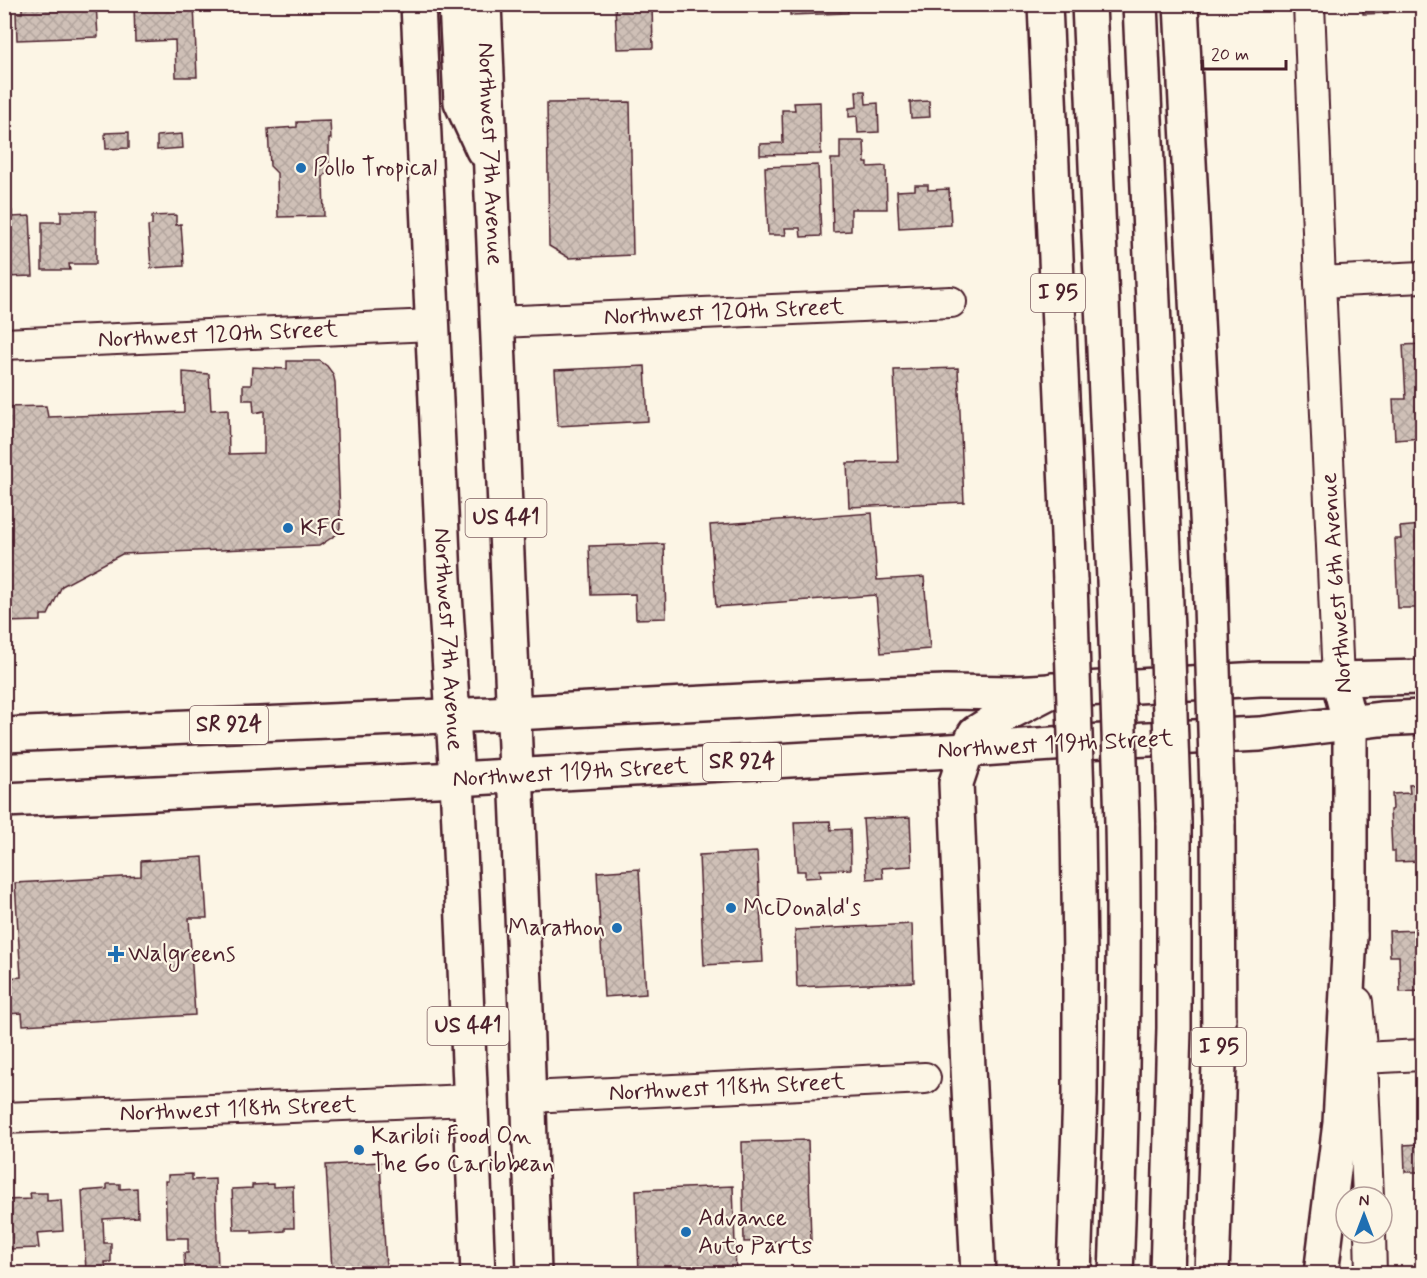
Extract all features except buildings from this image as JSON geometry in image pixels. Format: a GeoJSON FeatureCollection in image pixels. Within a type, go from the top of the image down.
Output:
{"type":"FeatureCollection","features":[{"type":"Feature","properties":{"kind":"main road","name":"Northwest 7th Avenue"},"geometry":{"type":"LineString","coordinates":[[418,4],[444,578],[457,779],[478,1274]]}},
{"type":"Feature","properties":{"kind":"main road"},"geometry":{"type":"LineString","coordinates":[[456,4],[461,102],[491,168]]}},
{"type":"Feature","properties":{"kind":"main road","name":"Northwest 7th Avenue"},"geometry":{"type":"LineString","coordinates":[[484,4],[514,713],[534,1274]]}},
{"type":"Feature","properties":{"kind":"main road","name":"I 95"},"geometry":{"type":"LineString","coordinates":[[1045,4],[1070,581],[1080,902],[1080,1082],[1074,1274]]}},
{"type":"Feature","properties":{"kind":"main road"},"geometry":{"type":"LineString","coordinates":[[1089,4],[1114,579],[1122,823],[1124,1020],[1116,1274]]}},
{"type":"Feature","properties":{"kind":"main road"},"geometry":{"type":"LineString","coordinates":[[1140,4],[1174,822],[1174,1028],[1167,1274]]}},
{"type":"Feature","properties":{"kind":"main road","name":"I 95"},"geometry":{"type":"LineString","coordinates":[[1181,4],[1210,575],[1218,820],[1219,1064],[1212,1274]]}},
{"type":"Feature","properties":{"kind":"main road","name":"SR 924"},"geometry":{"type":"LineString","coordinates":[[4,735],[454,716],[857,695],[946,692],[1014,693],[1260,679],[1422,677]]}},
{"type":"Feature","properties":{"kind":"main road","name":"Northwest 6th Avenue"},"geometry":{"type":"LineString","coordinates":[[1338,679],[1350,724],[1350,935]]}},
{"type":"Feature","properties":{"kind":"main road"},"geometry":{"type":"LineString","coordinates":[[978,1274],[965,1017],[957,783],[975,733],[999,717],[1053,690]]}},
{"type":"Feature","properties":{"kind":"main road","name":"Northwest 119th Street"},"geometry":{"type":"LineString","coordinates":[[4,801],[457,779],[1082,742],[1260,734],[1380,719],[1422,717]]}},
{"type":"Feature","properties":{"kind":"main road"},"geometry":{"type":"LineString","coordinates":[[1321,1274],[1340,1123],[1350,935]]}},
{"type":"Feature","properties":{"kind":"main road"},"geometry":{"type":"LineString","coordinates":[[474,1186],[499,1227],[500,1274]]}},
{"type":"Feature","properties":{"kind":"street","name":"Northwest 6th Avenue"},"geometry":{"type":"LineString","coordinates":[[1309,4],[1338,679]]}},
{"type":"Feature","properties":{"kind":"street"},"geometry":{"type":"LineString","coordinates":[[1320,282],[1422,277]]}},
{"type":"Feature","properties":{"kind":"street","name":"Northwest 120th Street"},"geometry":{"type":"LineString","coordinates":[[498,322],[951,302]]}},
{"type":"Feature","properties":{"kind":"street","name":"Northwest 120th Street"},"geometry":{"type":"LineString","coordinates":[[4,344],[432,325]]}},
{"type":"Feature","properties":{"kind":"street","name":"Northwest 6th Avenue"},"geometry":{"type":"LineString","coordinates":[[1350,935],[1362,1058],[1367,1185]]}},
{"type":"Feature","properties":{"kind":"street"},"geometry":{"type":"LineString","coordinates":[[1362,1058],[1422,1055]]}},
{"type":"Feature","properties":{"kind":"street","name":"Northwest 118th Street"},"geometry":{"type":"LineString","coordinates":[[529,1097],[925,1078]]}},
{"type":"Feature","properties":{"kind":"street","name":"Northwest 118th Street"},"geometry":{"type":"LineString","coordinates":[[4,1118],[471,1100]]}},
{"type":"Feature","properties":{"kind":"street"},"geometry":{"type":"LineString","coordinates":[[1370,1245],[1371,1274]]}},
{"type":"Feature","properties":{"kind":"place","name":"Pollo Tropical"},"geometry":{"type":"Point","coordinates":[301,168]}},
{"type":"Feature","properties":{"kind":"place","name":"KFC"},"geometry":{"type":"Point","coordinates":[288,528]}},
{"type":"Feature","properties":{"kind":"place","name":"McDonald's"},"geometry":{"type":"Point","coordinates":[731,908]}},
{"type":"Feature","properties":{"kind":"place","name":"Marathon"},"geometry":{"type":"Point","coordinates":[617,928]}},
{"type":"Feature","properties":{"kind":"place","name":"Walgreens"},"geometry":{"type":"Point","coordinates":[116,954]}},
{"type":"Feature","properties":{"kind":"place","name":"Karibii Food On The Go Caribbean"},"geometry":{"type":"Point","coordinates":[359,1150]}},
{"type":"Feature","properties":{"kind":"place","name":"Advance Auto Parts"},"geometry":{"type":"Point","coordinates":[686,1232]}}]}
